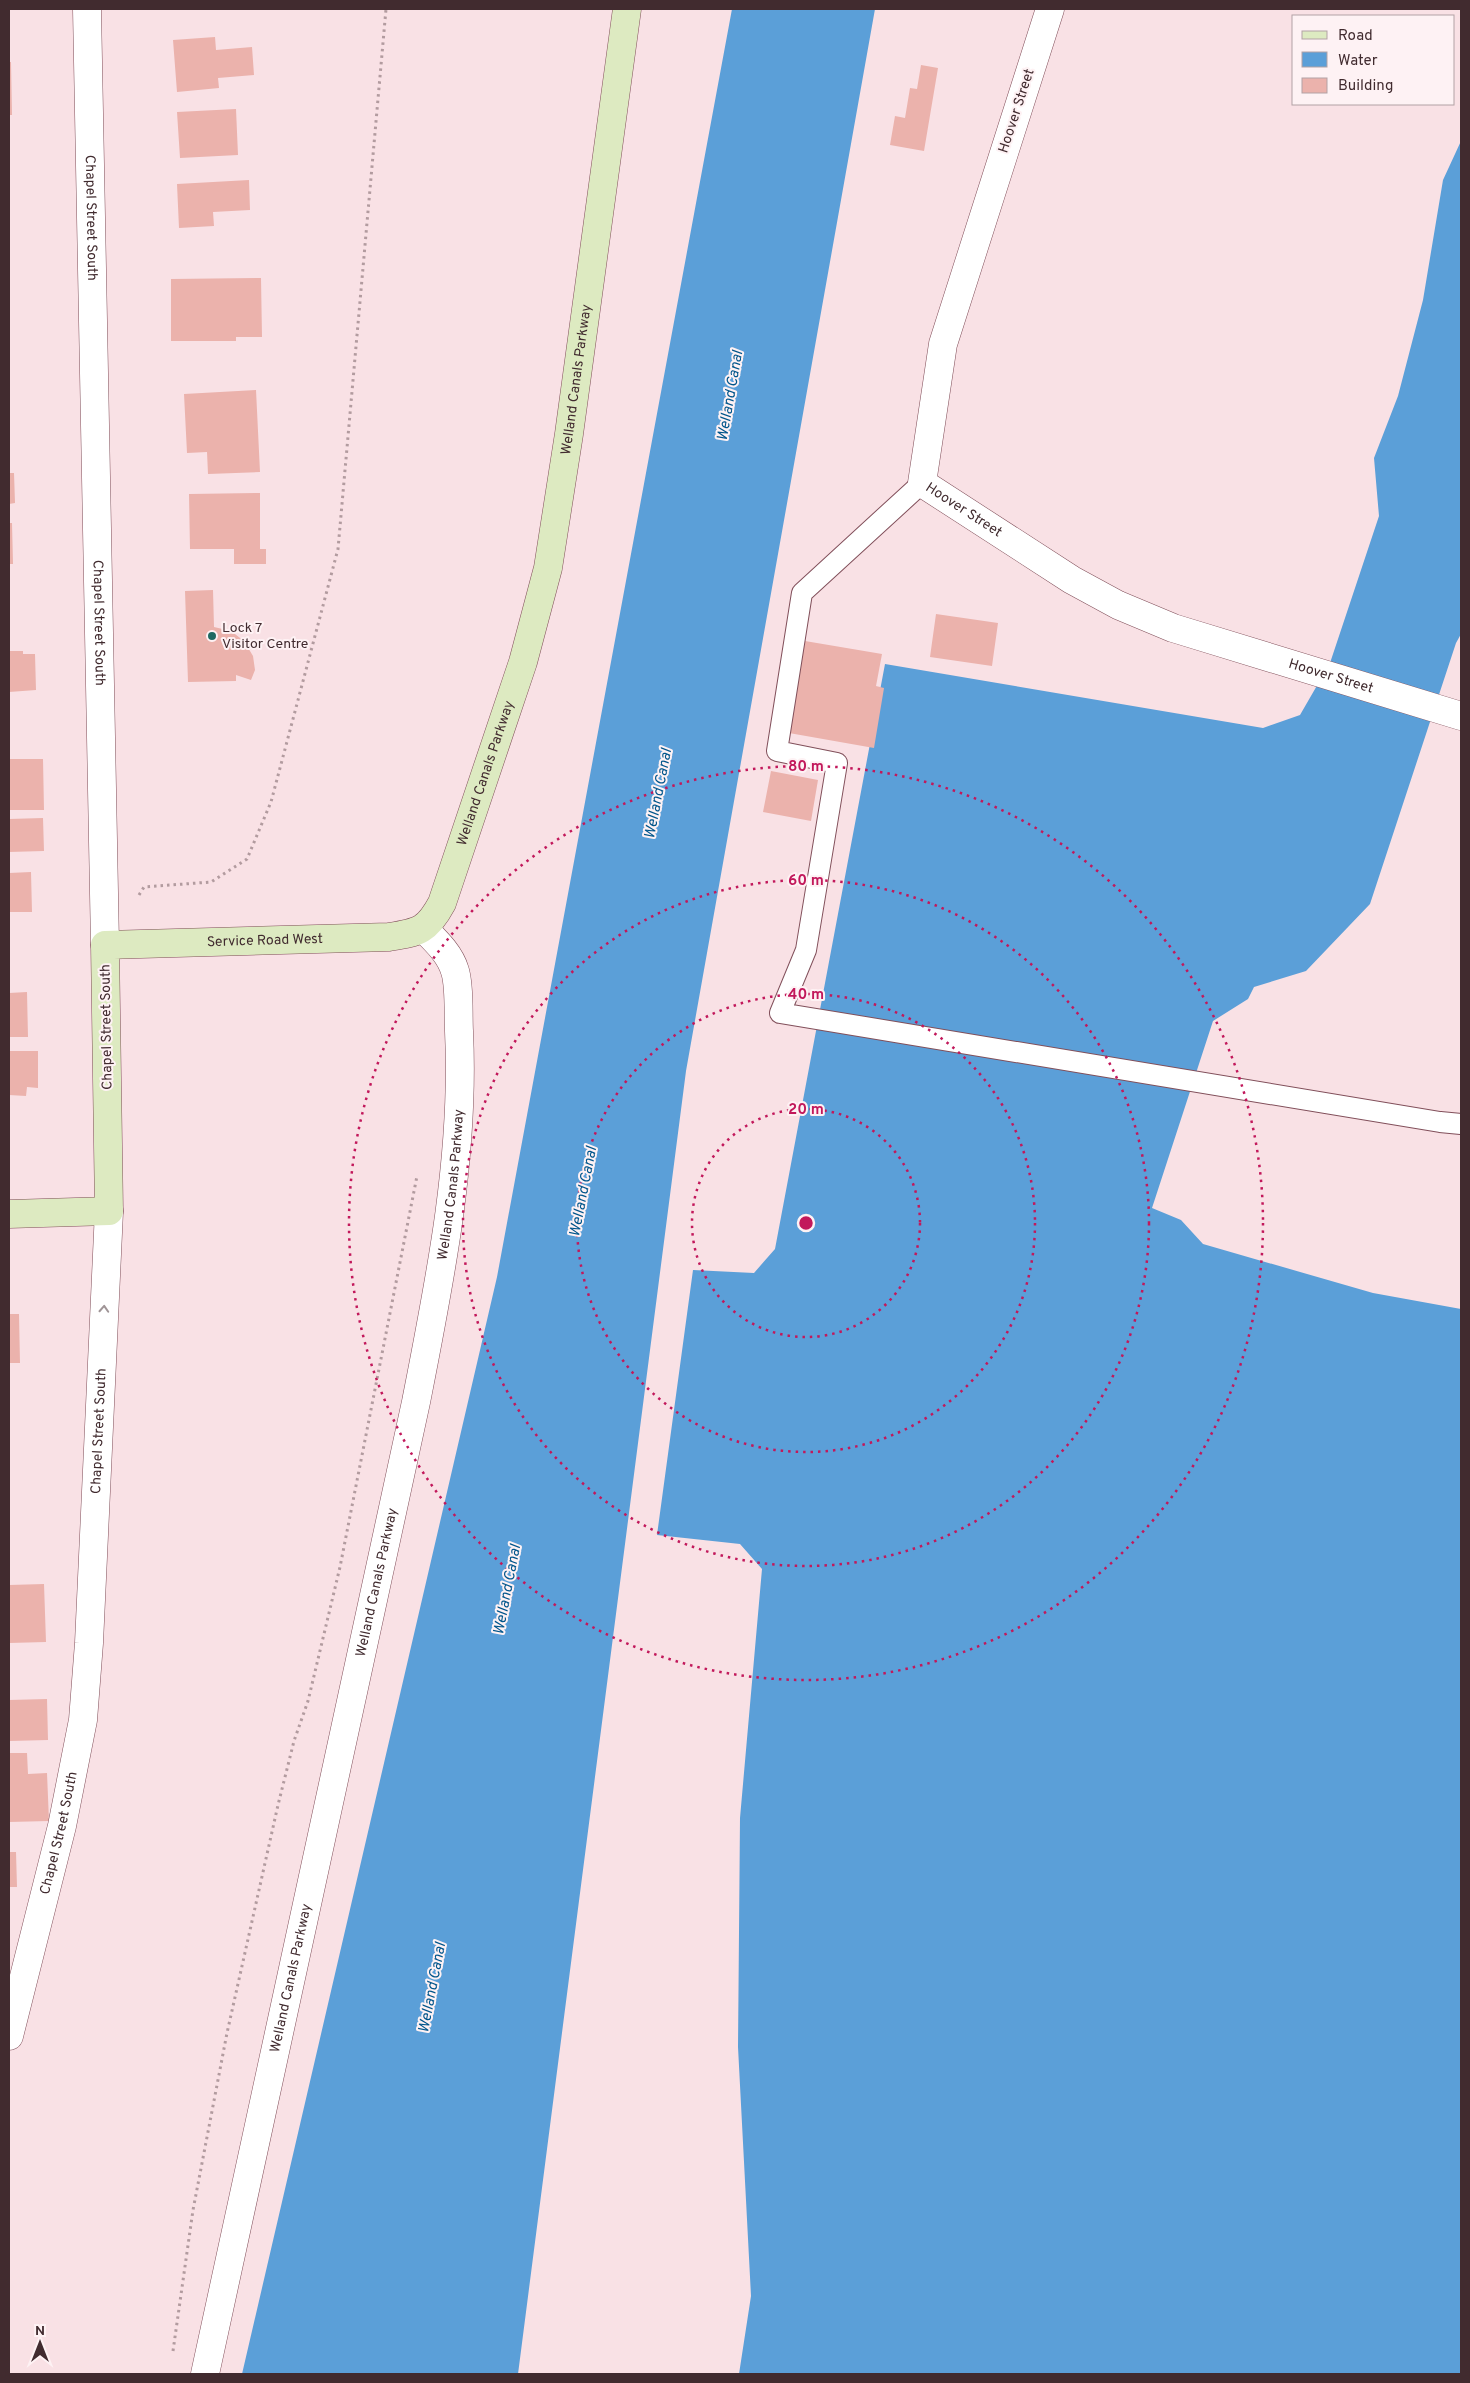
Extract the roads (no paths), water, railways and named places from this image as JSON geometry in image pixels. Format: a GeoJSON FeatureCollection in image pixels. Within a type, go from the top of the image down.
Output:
{"type":"FeatureCollection","features":[{"type":"Feature","properties":{"kind":"street","name":"Chapel Street South"},"geometry":{"type":"LineString","coordinates":[[9,2036],[62,1826],[83,1720],[109,1211],[87,9]]}},
{"type":"Feature","properties":{"kind":"street","name":"Welland Canals Parkway"},"geometry":{"type":"LineString","coordinates":[[206,2374],[416,1402],[441,1271],[451,1202],[460,1098],[459,1028],[456,973],[450,959],[424,929],[433,920],[449,888],[481,783],[523,662],[548,568],[569,434],[627,9]]}},
{"type":"Feature","properties":{"kind":"street","name":"Hoover Street"},"geometry":{"type":"LineString","coordinates":[[1050,9],[943,344],[922,482],[1072,580],[1118,605],[1173,628],[1456,715]]}},
{"type":"Feature","properties":{"kind":"street","name":"Service Road West"},"geometry":{"type":"LineString","coordinates":[[105,945],[389,937],[414,933],[424,929]]}},
{"type":"Feature","properties":{"kind":"street"},"geometry":{"type":"LineString","coordinates":[[9,1214],[109,1211]]}},
{"type":"Feature","properties":{"kind":"lane"},"geometry":{"type":"LineString","coordinates":[[922,482],[802,593],[777,751],[837,763],[806,950],[780,1013],[1461,1124]]}},
{"type":"Feature","properties":{"kind":"water","name":"Welland Canal"},"geometry":{"type":"Polygon","coordinates":[[[732,9],[875,9],[686,1071],[518,2374],[242,2374],[497,1277],[732,9]]]}},
{"type":"Feature","properties":{"kind":"water"},"geometry":{"type":"Polygon","coordinates":[[[1461,141],[1461,634],[1456,643],[1370,904],[1306,971],[1254,987],[1248,999],[1213,1021],[1152,1208],[1181,1220],[1203,1244],[1373,1293],[1461,1309],[1461,2374],[739,2374],[751,2296],[738,2047],[740,1818],[762,1569],[740,1544],[657,1535],[693,1270],[754,1273],[775,1249],[885,664],[1263,728],[1300,715],[1330,663],[1379,516],[1374,458],[1398,396],[1423,300],[1443,180],[1461,141]]]}},
{"type":"Feature","properties":{"kind":"place","name":"Lock 7 Visitor Centre"},"geometry":{"type":"Point","coordinates":[212,636]}}]}
